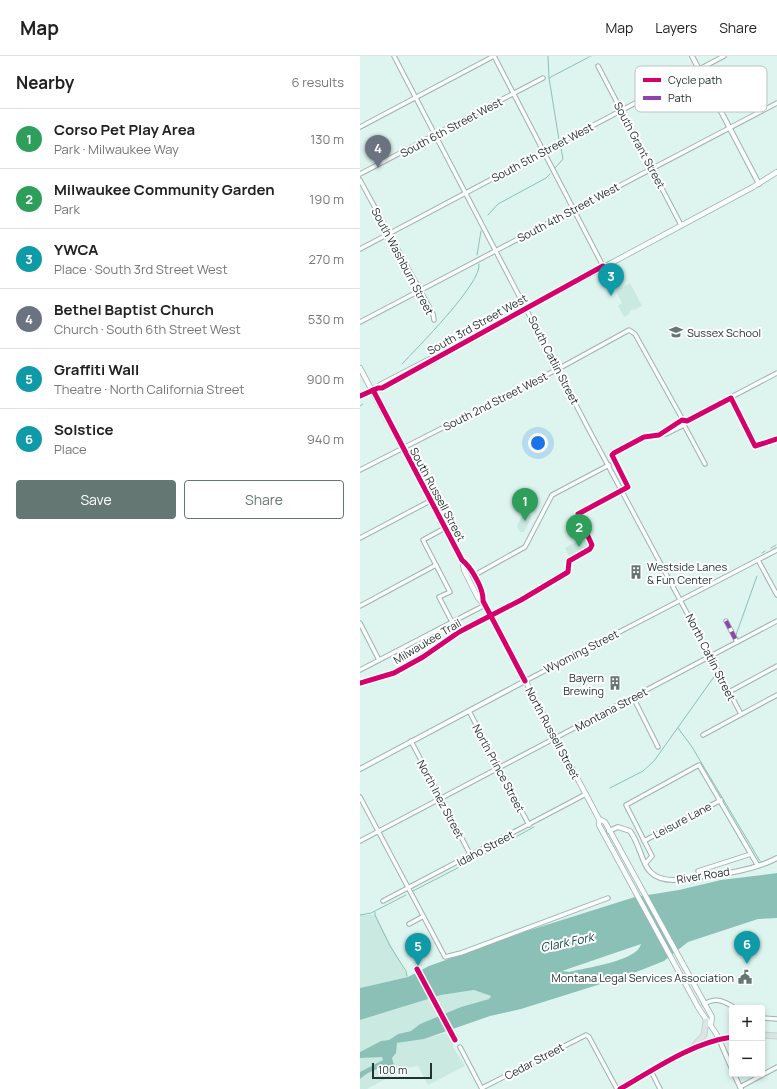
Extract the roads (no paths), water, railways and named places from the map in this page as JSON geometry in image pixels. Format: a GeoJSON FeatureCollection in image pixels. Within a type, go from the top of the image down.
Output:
{"type":"FeatureCollection","features":[{"type":"Feature","properties":{"kind":"main road","name":"South 3rd Street West"},"geometry":{"type":"LineString","coordinates":[[360,396],[375,389],[382,388],[435,360],[438,356],[603,266],[759,184],[777,172]]}},
{"type":"Feature","properties":{"kind":"main road","name":"South Russell Street"},"geometry":{"type":"LineString","coordinates":[[360,368],[375,389],[403,448],[462,560],[464,570],[478,598],[484,603]]}},
{"type":"Feature","properties":{"kind":"main road","name":"South Russell Street"},"geometry":{"type":"LineString","coordinates":[[462,560],[466,563],[483,595],[484,603]]}},
{"type":"Feature","properties":{"kind":"main road","name":"North Russell Street"},"geometry":{"type":"LineString","coordinates":[[484,603],[599,819],[599,825],[706,1020],[712,1024]]}},
{"type":"Feature","properties":{"kind":"main road","name":"North Russell Street"},"geometry":{"type":"LineString","coordinates":[[599,819],[605,822],[639,883],[712,1017],[712,1024],[720,1039]]}},
{"type":"Feature","properties":{"kind":"main road"},"geometry":{"type":"LineString","coordinates":[[691,1049],[704,1035],[706,1020]]}},
{"type":"Feature","properties":{"kind":"main road"},"geometry":{"type":"LineString","coordinates":[[765,1035],[777,1036]]}},
{"type":"Feature","properties":{"kind":"main road"},"geometry":{"type":"LineString","coordinates":[[618,1089],[691,1049],[729,1038]]}},
{"type":"Feature","properties":{"kind":"street","name":"South Catlin Street"},"geometry":{"type":"LineString","coordinates":[[394,56],[681,600]]}},
{"type":"Feature","properties":{"kind":"street"},"geometry":{"type":"LineString","coordinates":[[360,127],[494,56],[603,266]]}},
{"type":"Feature","properties":{"kind":"street"},"geometry":{"type":"LineString","coordinates":[[692,56],[697,66]]}},
{"type":"Feature","properties":{"kind":"street","name":"South 5th Street West"},"geometry":{"type":"LineString","coordinates":[[705,66],[724,56]]}},
{"type":"Feature","properties":{"kind":"street","name":"South Grant Street"},"geometry":{"type":"LineString","coordinates":[[598,66],[682,225]]}},
{"type":"Feature","properties":{"kind":"street","name":"South 6th Street West"},"geometry":{"type":"LineString","coordinates":[[360,174],[543,78]]}},
{"type":"Feature","properties":{"kind":"street","name":"South 5th Street West"},"geometry":{"type":"LineString","coordinates":[[360,249],[635,103]]}},
{"type":"Feature","properties":{"kind":"street","name":"South 4th Street West"},"geometry":{"type":"LineString","coordinates":[[767,108],[777,103]]}},
{"type":"Feature","properties":{"kind":"street"},"geometry":{"type":"LineString","coordinates":[[722,112],[759,184]]}},
{"type":"Feature","properties":{"kind":"street","name":"South 4th Street West"},"geometry":{"type":"LineString","coordinates":[[360,322],[759,112]]}},
{"type":"Feature","properties":{"kind":"street","name":"South Washburn Street"},"geometry":{"type":"LineString","coordinates":[[360,180],[419,291],[433,314],[434,320]]}},
{"type":"Feature","properties":{"kind":"street","name":"South 2nd Street West"},"geometry":{"type":"LineString","coordinates":[[360,470],[558,369],[630,330],[635,334],[684,423]]}},
{"type":"Feature","properties":{"kind":"street"},"geometry":{"type":"LineString","coordinates":[[666,434],[777,373]]}},
{"type":"Feature","properties":{"kind":"street"},"geometry":{"type":"LineString","coordinates":[[731,398],[752,437]]}},
{"type":"Feature","properties":{"kind":"street"},"geometry":{"type":"LineString","coordinates":[[684,423],[705,464]]}},
{"type":"Feature","properties":{"kind":"street"},"geometry":{"type":"LineString","coordinates":[[473,576],[525,547],[552,495],[609,465]]}},
{"type":"Feature","properties":{"kind":"street"},"geometry":{"type":"LineString","coordinates":[[360,538],[430,500]]}},
{"type":"Feature","properties":{"kind":"street"},"geometry":{"type":"LineString","coordinates":[[445,528],[423,540],[450,592],[439,597],[452,622]]}},
{"type":"Feature","properties":{"kind":"street","name":"Wyoming Street"},"geometry":{"type":"LineString","coordinates":[[360,768],[525,680],[777,550]]}},
{"type":"Feature","properties":{"kind":"street"},"geometry":{"type":"LineString","coordinates":[[758,560],[777,595]]}},
{"type":"Feature","properties":{"kind":"street"},"geometry":{"type":"LineString","coordinates":[[360,606],[436,566]]}},
{"type":"Feature","properties":{"kind":"street","name":"North Catlin Street"},"geometry":{"type":"LineString","coordinates":[[681,600],[741,714]]}},
{"type":"Feature","properties":{"kind":"street"},"geometry":{"type":"LineString","coordinates":[[360,670],[452,622],[484,603]]}},
{"type":"Feature","properties":{"kind":"street"},"geometry":{"type":"LineString","coordinates":[[726,621],[737,642]]}},
{"type":"Feature","properties":{"kind":"street","name":"Montana Street"},"geometry":{"type":"LineString","coordinates":[[360,841],[556,739],[777,621]]}},
{"type":"Feature","properties":{"kind":"street"},"geometry":{"type":"LineString","coordinates":[[360,623],[379,660]]}},
{"type":"Feature","properties":{"kind":"street"},"geometry":{"type":"LineString","coordinates":[[730,692],[777,666]]}},
{"type":"Feature","properties":{"kind":"street"},"geometry":{"type":"LineString","coordinates":[[703,735],[777,695]]}},
{"type":"Feature","properties":{"kind":"street"},"geometry":{"type":"LineString","coordinates":[[633,697],[658,747]]}},
{"type":"Feature","properties":{"kind":"street","name":"North Prince Street"},"geometry":{"type":"LineString","coordinates":[[469,711],[529,825]]}},
{"type":"Feature","properties":{"kind":"street","name":"North Inez Street"},"geometry":{"type":"LineString","coordinates":[[411,741],[471,856]]}},
{"type":"Feature","properties":{"kind":"street"},"geometry":{"type":"LineString","coordinates":[[645,864],[652,856],[626,805],[699,765],[721,800],[758,866]]}},
{"type":"Feature","properties":{"kind":"street","name":"Idaho Street"},"geometry":{"type":"LineString","coordinates":[[383,901],[471,856],[586,794]]}},
{"type":"Feature","properties":{"kind":"street"},"geometry":{"type":"LineString","coordinates":[[360,797],[444,957],[461,953],[608,898]]}},
{"type":"Feature","properties":{"kind":"street","name":"Leisure Lane"},"geometry":{"type":"LineString","coordinates":[[644,841],[721,800]]}},
{"type":"Feature","properties":{"kind":"street","name":"River Road"},"geometry":{"type":"LineString","coordinates":[[610,831],[618,827],[630,830],[645,864],[652,875],[658,879],[674,880],[758,866],[777,858]]}},
{"type":"Feature","properties":{"kind":"street"},"geometry":{"type":"LineString","coordinates":[[698,871],[751,854]]}},
{"type":"Feature","properties":{"kind":"street"},"geometry":{"type":"LineString","coordinates":[[409,924],[422,917]]}},
{"type":"Feature","properties":{"kind":"street"},"geometry":{"type":"LineString","coordinates":[[704,1004],[712,999],[720,1000],[729,1005]]}},
{"type":"Feature","properties":{"kind":"street"},"geometry":{"type":"LineString","coordinates":[[765,1018],[777,1019]]}},
{"type":"Feature","properties":{"kind":"street","name":"Cedar Street"},"geometry":{"type":"LineString","coordinates":[[482,1089],[586,1035],[618,1089]]}},
{"type":"Feature","properties":{"kind":"street","name":"North Russell Street"},"geometry":{"type":"LineString","coordinates":[[720,1039],[729,1062]]}},
{"type":"Feature","properties":{"kind":"street"},"geometry":{"type":"LineString","coordinates":[[460,1047],[482,1089]]}},
{"type":"Feature","properties":{"kind":"street"},"geometry":{"type":"LineString","coordinates":[[735,1077],[740,1088],[777,1067]]}},
{"type":"Feature","properties":{"kind":"street"},"geometry":{"type":"LineString","coordinates":[[651,1072],[660,1089]]}},
{"type":"Feature","properties":{"kind":"water","name":"Clark Fork"},"geometry":{"type":"Polygon","coordinates":[[[777,873],[777,918],[758,919],[688,942],[664,961],[626,976],[521,1009],[490,1016],[424,1039],[397,1043],[396,1053],[392,1058],[394,1065],[376,1069],[360,1079],[360,1072],[383,1060],[382,1057],[360,1058],[360,1052],[381,1041],[389,1040],[398,1034],[411,1031],[420,1024],[461,1007],[489,999],[491,996],[474,990],[441,995],[360,1020],[360,988],[408,977],[429,966],[527,931],[635,897],[679,890],[721,880],[777,873]],[[641,944],[562,971],[569,972],[610,963],[631,955],[638,950],[641,944]]]}},
{"type":"Feature","properties":{"kind":"waterway"},"geometry":{"type":"LineString","coordinates":[[548,56],[549,78],[559,140]]}},
{"type":"Feature","properties":{"kind":"waterway"},"geometry":{"type":"LineString","coordinates":[[549,78],[589,57]]}},
{"type":"Feature","properties":{"kind":"waterway"},"geometry":{"type":"LineString","coordinates":[[555,168],[563,159],[561,148]]}},
{"type":"Feature","properties":{"kind":"waterway"},"geometry":{"type":"LineString","coordinates":[[488,215],[498,204],[546,178],[550,174]]}},
{"type":"Feature","properties":{"kind":"waterway"},"geometry":{"type":"LineString","coordinates":[[477,255],[481,231]]}},
{"type":"Feature","properties":{"kind":"waterway"},"geometry":{"type":"LineString","coordinates":[[402,364],[434,331],[460,300],[471,285],[477,273],[479,264]]}},
{"type":"Feature","properties":{"kind":"waterway"},"geometry":{"type":"LineString","coordinates":[[771,548],[776,545]]}},
{"type":"Feature","properties":{"kind":"waterway"},"geometry":{"type":"LineString","coordinates":[[736,635],[757,576]]}},
{"type":"Feature","properties":{"kind":"waterway"},"geometry":{"type":"LineString","coordinates":[[610,788],[643,771],[654,761],[716,674]]}},
{"type":"Feature","properties":{"kind":"waterway"},"geometry":{"type":"LineString","coordinates":[[678,728],[692,747],[760,861]]}},
{"type":"Feature","properties":{"kind":"waterway"},"geometry":{"type":"LineString","coordinates":[[477,858],[534,827]]}},
{"type":"Feature","properties":{"kind":"waterway"},"geometry":{"type":"LineString","coordinates":[[413,891],[473,860]]}},
{"type":"Feature","properties":{"kind":"waterway"},"geometry":{"type":"LineString","coordinates":[[360,915],[371,913],[406,895]]}},
{"type":"Feature","properties":{"kind":"waterway"},"geometry":{"type":"LineString","coordinates":[[375,912],[375,915],[390,946],[406,971],[407,976]]}},
{"type":"Feature","properties":{"kind":"place","name":"Bethel Baptist Church"},"geometry":{"type":"Point","coordinates":[378,168]}},
{"type":"Feature","properties":{"kind":"place","name":"YWCA"},"geometry":{"type":"Point","coordinates":[611,296]}},
{"type":"Feature","properties":{"kind":"place","name":"Sussex School"},"geometry":{"type":"Point","coordinates":[676,332]}},
{"type":"Feature","properties":{"kind":"place","name":"Corso Pet Play Area"},"geometry":{"type":"Point","coordinates":[525,521]}},
{"type":"Feature","properties":{"kind":"place","name":"Milwaukee Community Garden"},"geometry":{"type":"Point","coordinates":[579,547]}},
{"type":"Feature","properties":{"kind":"place","name":"Westside Lanes & Fun Center"},"geometry":{"type":"Point","coordinates":[636,572]}},
{"type":"Feature","properties":{"kind":"place","name":"Bayern Brewing"},"geometry":{"type":"Point","coordinates":[615,683]}},
{"type":"Feature","properties":{"kind":"place","name":"Solstice"},"geometry":{"type":"Point","coordinates":[747,964]}},
{"type":"Feature","properties":{"kind":"place","name":"Graffiti Wall"},"geometry":{"type":"Point","coordinates":[418,966]}},
{"type":"Feature","properties":{"kind":"place","name":"Montana Legal Services Association"},"geometry":{"type":"Point","coordinates":[745,977]}}]}
